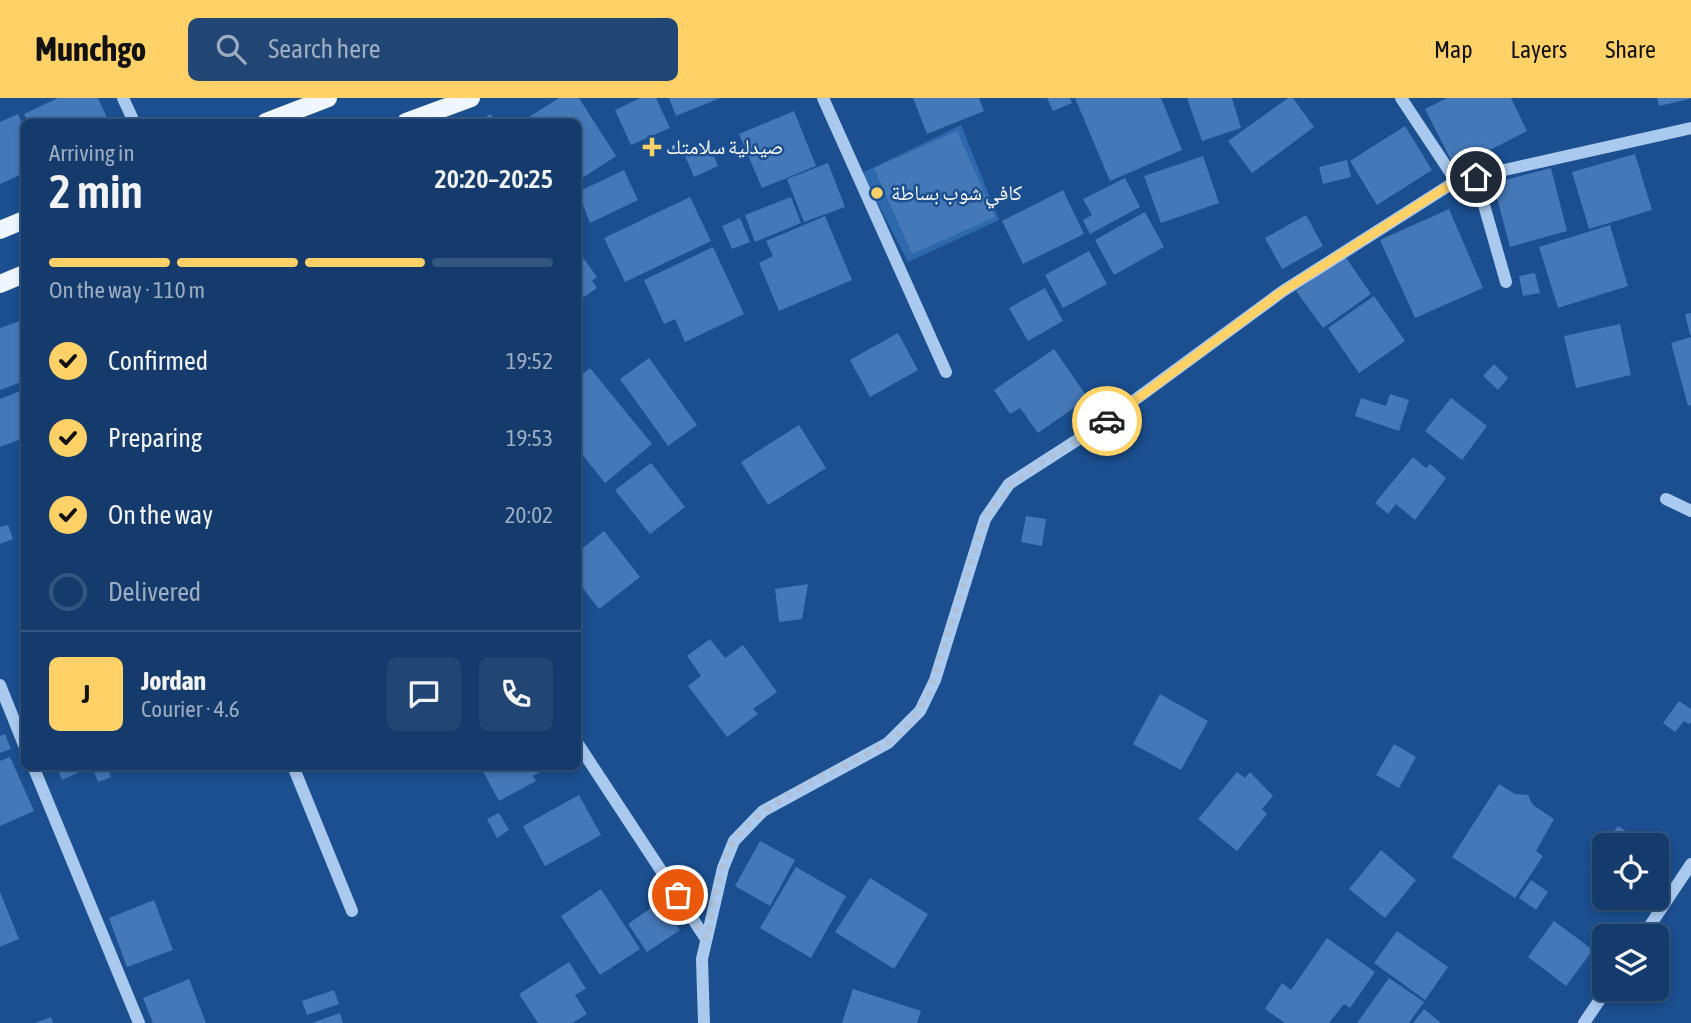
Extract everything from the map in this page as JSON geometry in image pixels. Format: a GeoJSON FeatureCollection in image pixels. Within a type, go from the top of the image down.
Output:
{"type":"FeatureCollection","features":[{"type":"Feature","properties":{"kind":"main road"},"geometry":{"type":"LineString","coordinates":[[274,119],[328,98]]}},
{"type":"Feature","properties":{"kind":"main road"},"geometry":{"type":"LineString","coordinates":[[414,119],[471,98]]}},
{"type":"Feature","properties":{"kind":"main road"},"geometry":{"type":"LineString","coordinates":[[0,230],[21,221]]}},
{"type":"Feature","properties":{"kind":"main road"},"geometry":{"type":"LineString","coordinates":[[0,284],[21,275]]}},
{"type":"Feature","properties":{"kind":"street"},"geometry":{"type":"LineString","coordinates":[[123,98],[133,119]]}},
{"type":"Feature","properties":{"kind":"street"},"geometry":{"type":"LineString","coordinates":[[823,98],[946,372]]}},
{"type":"Feature","properties":{"kind":"street"},"geometry":{"type":"LineString","coordinates":[[1401,98],[1456,181]]}},
{"type":"Feature","properties":{"kind":"street"},"geometry":{"type":"LineString","coordinates":[[704,1023],[702,959],[725,861],[742,830],[763,811],[888,743],[920,711],[935,680],[985,519],[1009,484],[1102,425],[1283,291],[1456,181],[1691,128]]}},
{"type":"Feature","properties":{"kind":"street"},"geometry":{"type":"LineString","coordinates":[[1476,177],[1506,282]]}},
{"type":"Feature","properties":{"kind":"street"},"geometry":{"type":"LineString","coordinates":[[1666,499],[1691,511]]}},
{"type":"Feature","properties":{"kind":"street"},"geometry":{"type":"LineString","coordinates":[[0,685],[21,738]]}},
{"type":"Feature","properties":{"kind":"street"},"geometry":{"type":"LineString","coordinates":[[581,749],[706,939]]}},
{"type":"Feature","properties":{"kind":"street"},"geometry":{"type":"LineString","coordinates":[[35,770],[139,1023]]}},
{"type":"Feature","properties":{"kind":"street"},"geometry":{"type":"LineString","coordinates":[[295,770],[352,911]]}},
{"type":"Feature","properties":{"kind":"street"},"geometry":{"type":"LineString","coordinates":[[1651,924],[1691,864]]}},
{"type":"Feature","properties":{"kind":"street"},"geometry":{"type":"LineString","coordinates":[[1584,1023],[1599,1001]]}},
{"type":"Feature","properties":{"kind":"shaded area"},"geometry":{"type":"Polygon","coordinates":[[[961,125],[999,220],[908,262],[862,173],[961,125]]]}},
{"type":"Feature","properties":{"kind":"building"},"geometry":{"type":"Polygon","coordinates":[[[58,98],[98,98],[108,119],[26,119],[24,114],[58,98]]]}},
{"type":"Feature","properties":{"kind":"building"},"geometry":{"type":"Polygon","coordinates":[[[559,98],[579,98],[616,156],[581,179],[581,119],[526,119],[559,98]]]}},
{"type":"Feature","properties":{"kind":"building"},"geometry":{"type":"Polygon","coordinates":[[[640,98],[656,98],[670,128],[631,145],[615,110],[640,98]]]}},
{"type":"Feature","properties":{"kind":"building"},"geometry":{"type":"Polygon","coordinates":[[[669,98],[720,98],[676,116],[669,98]]]}},
{"type":"Feature","properties":{"kind":"building"},"geometry":{"type":"Polygon","coordinates":[[[913,98],[979,98],[984,111],[927,134],[913,98]]]}},
{"type":"Feature","properties":{"kind":"building"},"geometry":{"type":"Polygon","coordinates":[[[1047,98],[1070,98],[1072,103],[1053,111],[1047,98]]]}},
{"type":"Feature","properties":{"kind":"building"},"geometry":{"type":"Polygon","coordinates":[[[1075,98],[1161,98],[1182,150],[1110,181],[1075,98]]]}},
{"type":"Feature","properties":{"kind":"building"},"geometry":{"type":"Polygon","coordinates":[[[1187,98],[1232,98],[1241,128],[1202,141],[1187,98]]]}},
{"type":"Feature","properties":{"kind":"building"},"geometry":{"type":"Polygon","coordinates":[[[1288,98],[1293,98],[1314,127],[1252,173],[1228,141],[1288,98]]]}},
{"type":"Feature","properties":{"kind":"building"},"geometry":{"type":"Polygon","coordinates":[[[1447,98],[1511,98],[1527,131],[1455,168],[1425,109],[1447,98]]]}},
{"type":"Feature","properties":{"kind":"building"},"geometry":{"type":"Polygon","coordinates":[[[1657,98],[1690,98],[1690,99],[1659,106],[1657,98]]]}},
{"type":"Feature","properties":{"kind":"building"},"geometry":{"type":"Polygon","coordinates":[[[794,111],[816,166],[762,188],[739,134],[794,111]]]}},
{"type":"Feature","properties":{"kind":"building"},"geometry":{"type":"Polygon","coordinates":[[[18,114],[21,121],[21,174],[0,184],[0,122],[18,114]]]}},
{"type":"Feature","properties":{"kind":"building"},"geometry":{"type":"Polygon","coordinates":[[[1405,126],[1432,170],[1377,205],[1350,161],[1405,126]]]}},
{"type":"Feature","properties":{"kind":"building"},"geometry":{"type":"Polygon","coordinates":[[[957,131],[995,217],[912,254],[874,168],[957,131]]]}},
{"type":"Feature","properties":{"kind":"building"},"geometry":{"type":"Polygon","coordinates":[[[709,145],[718,166],[694,177],[685,156],[709,145]]]}},
{"type":"Feature","properties":{"kind":"building"},"geometry":{"type":"Polygon","coordinates":[[[1635,154],[1652,210],[1589,229],[1572,172],[1635,154]]]}},
{"type":"Feature","properties":{"kind":"building"},"geometry":{"type":"Polygon","coordinates":[[[1203,156],[1219,203],[1161,223],[1144,176],[1203,156]]]}},
{"type":"Feature","properties":{"kind":"building"},"geometry":{"type":"Polygon","coordinates":[[[1347,160],[1351,177],[1323,184],[1319,167],[1347,160]]]}},
{"type":"Feature","properties":{"kind":"building"},"geometry":{"type":"Polygon","coordinates":[[[828,163],[845,207],[804,222],[787,179],[828,163]]]}},
{"type":"Feature","properties":{"kind":"building"},"geometry":{"type":"Polygon","coordinates":[[[1551,168],[1567,231],[1510,247],[1493,183],[1551,168]]]}},
{"type":"Feature","properties":{"kind":"building"},"geometry":{"type":"Polygon","coordinates":[[[624,170],[638,200],[590,223],[581,200],[581,191],[624,170]]]}},
{"type":"Feature","properties":{"kind":"building"},"geometry":{"type":"Polygon","coordinates":[[[1125,178],[1140,207],[1090,234],[1083,220],[1092,215],[1083,199],[1125,178]]]}},
{"type":"Feature","properties":{"kind":"building"},"geometry":{"type":"Polygon","coordinates":[[[1063,190],[1084,234],[1023,264],[1002,221],[1063,190]]]}},
{"type":"Feature","properties":{"kind":"building"},"geometry":{"type":"Polygon","coordinates":[[[690,197],[711,241],[625,282],[604,238],[690,197]]]}},
{"type":"Feature","properties":{"kind":"building"},"geometry":{"type":"Polygon","coordinates":[[[791,197],[801,223],[755,242],[745,215],[791,197]]]}},
{"type":"Feature","properties":{"kind":"building"},"geometry":{"type":"Polygon","coordinates":[[[1449,209],[1483,288],[1415,318],[1380,240],[1449,209]]]}},
{"type":"Feature","properties":{"kind":"building"},"geometry":{"type":"Polygon","coordinates":[[[1145,212],[1164,247],[1114,275],[1095,240],[1145,212]]]}},
{"type":"Feature","properties":{"kind":"building"},"geometry":{"type":"Polygon","coordinates":[[[1306,215],[1323,246],[1282,269],[1265,238],[1306,215]]]}},
{"type":"Feature","properties":{"kind":"building"},"geometry":{"type":"Polygon","coordinates":[[[825,216],[852,280],[779,311],[759,263],[773,256],[766,241],[825,216]]]}},
{"type":"Feature","properties":{"kind":"building"},"geometry":{"type":"Polygon","coordinates":[[[740,218],[750,242],[732,249],[722,226],[740,218]]]}},
{"type":"Feature","properties":{"kind":"building"},"geometry":{"type":"Polygon","coordinates":[[[1610,225],[1628,286],[1558,308],[1539,247],[1610,225]]]}},
{"type":"Feature","properties":{"kind":"building"},"geometry":{"type":"Polygon","coordinates":[[[713,247],[744,314],[685,342],[675,319],[664,324],[644,280],[713,247]]]}},
{"type":"Feature","properties":{"kind":"building"},"geometry":{"type":"Polygon","coordinates":[[[1089,251],[1107,284],[1063,308],[1045,275],[1089,251]]]}},
{"type":"Feature","properties":{"kind":"building"},"geometry":{"type":"Polygon","coordinates":[[[581,255],[597,277],[592,281],[597,288],[581,299],[581,255]]]}},
{"type":"Feature","properties":{"kind":"building"},"geometry":{"type":"Polygon","coordinates":[[[1345,256],[1371,294],[1323,328],[1296,291],[1345,256]]]}},
{"type":"Feature","properties":{"kind":"building"},"geometry":{"type":"Polygon","coordinates":[[[1535,273],[1540,293],[1523,296],[1519,276],[1535,273]]]}},
{"type":"Feature","properties":{"kind":"building"},"geometry":{"type":"Polygon","coordinates":[[[1045,288],[1063,321],[1028,341],[1009,308],[1045,288]]]}},
{"type":"Feature","properties":{"kind":"building"},"geometry":{"type":"Polygon","coordinates":[[[1374,296],[1405,341],[1359,373],[1328,328],[1374,296]]]}},
{"type":"Feature","properties":{"kind":"building"},"geometry":{"type":"Polygon","coordinates":[[[1691,313],[1691,335],[1690,335],[1685,314],[1691,313]]]}},
{"type":"Feature","properties":{"kind":"building"},"geometry":{"type":"Polygon","coordinates":[[[21,320],[21,382],[0,390],[0,328],[21,320]]]}},
{"type":"Feature","properties":{"kind":"building"},"geometry":{"type":"Polygon","coordinates":[[[1620,324],[1631,375],[1576,388],[1564,336],[1620,324]]]}},
{"type":"Feature","properties":{"kind":"building"},"geometry":{"type":"Polygon","coordinates":[[[898,333],[918,370],[870,397],[850,360],[898,333]]]}},
{"type":"Feature","properties":{"kind":"building"},"geometry":{"type":"Polygon","coordinates":[[[1691,337],[1691,405],[1688,406],[1671,343],[1691,337]]]}},
{"type":"Feature","properties":{"kind":"building"},"geometry":{"type":"Polygon","coordinates":[[[1054,349],[1088,398],[1038,433],[1020,408],[1010,414],[994,390],[1054,349]]]}},
{"type":"Feature","properties":{"kind":"building"},"geometry":{"type":"Polygon","coordinates":[[[649,358],[697,425],[668,446],[620,379],[649,358]]]}},
{"type":"Feature","properties":{"kind":"building"},"geometry":{"type":"Polygon","coordinates":[[[1494,364],[1508,378],[1498,390],[1483,376],[1494,364]]]}},
{"type":"Feature","properties":{"kind":"building"},"geometry":{"type":"Polygon","coordinates":[[[590,368],[652,444],[605,483],[581,453],[581,376],[590,368]]]}},
{"type":"Feature","properties":{"kind":"building"},"geometry":{"type":"Polygon","coordinates":[[[21,391],[21,439],[0,447],[0,399],[21,391]]]}},
{"type":"Feature","properties":{"kind":"building"},"geometry":{"type":"Polygon","coordinates":[[[1390,394],[1409,400],[1399,431],[1355,416],[1361,398],[1386,406],[1390,394]]]}},
{"type":"Feature","properties":{"kind":"building"},"geometry":{"type":"Polygon","coordinates":[[[1451,398],[1487,426],[1462,460],[1425,431],[1451,398]]]}},
{"type":"Feature","properties":{"kind":"building"},"geometry":{"type":"Polygon","coordinates":[[[799,425],[826,468],[768,505],[741,462],[799,425]]]}},
{"type":"Feature","properties":{"kind":"building"},"geometry":{"type":"Polygon","coordinates":[[[1413,457],[1426,468],[1430,464],[1446,478],[1415,520],[1396,504],[1388,514],[1375,503],[1413,457]]]}},
{"type":"Feature","properties":{"kind":"building"},"geometry":{"type":"Polygon","coordinates":[[[651,463],[685,507],[650,534],[615,490],[651,463]]]}},
{"type":"Feature","properties":{"kind":"building"},"geometry":{"type":"Polygon","coordinates":[[[1026,516],[1046,519],[1042,546],[1021,542],[1026,516]]]}},
{"type":"Feature","properties":{"kind":"building"},"geometry":{"type":"Polygon","coordinates":[[[8,525],[13,539],[0,544],[0,527],[8,525]]]}},
{"type":"Feature","properties":{"kind":"building"},"geometry":{"type":"Polygon","coordinates":[[[604,531],[640,577],[599,609],[581,586],[581,550],[604,531]]]}},
{"type":"Feature","properties":{"kind":"building"},"geometry":{"type":"Polygon","coordinates":[[[808,584],[802,619],[779,622],[775,589],[808,584]]]}},
{"type":"Feature","properties":{"kind":"building"},"geometry":{"type":"Polygon","coordinates":[[[710,639],[725,658],[743,645],[777,692],[753,709],[758,714],[727,737],[688,686],[701,676],[687,656],[710,639]]]}},
{"type":"Feature","properties":{"kind":"building"},"geometry":{"type":"Polygon","coordinates":[[[1160,694],[1208,721],[1181,770],[1133,744],[1160,694]]]}},
{"type":"Feature","properties":{"kind":"building"},"geometry":{"type":"Polygon","coordinates":[[[1679,701],[1691,709],[1691,722],[1689,724],[1684,721],[1675,732],[1663,723],[1679,701]]]}},
{"type":"Feature","properties":{"kind":"building"},"geometry":{"type":"Polygon","coordinates":[[[5,734],[11,749],[0,753],[0,736],[5,734]]]}},
{"type":"Feature","properties":{"kind":"building"},"geometry":{"type":"Polygon","coordinates":[[[1394,744],[1416,757],[1399,788],[1376,775],[1394,744]]]}},
{"type":"Feature","properties":{"kind":"building"},"geometry":{"type":"Polygon","coordinates":[[[10,757],[34,811],[0,826],[0,761],[10,757]]]}},
{"type":"Feature","properties":{"kind":"building"},"geometry":{"type":"Polygon","coordinates":[[[58,770],[84,770],[62,780],[58,770]]]}},
{"type":"Feature","properties":{"kind":"building"},"geometry":{"type":"Polygon","coordinates":[[[94,770],[108,770],[111,777],[98,782],[94,770]]]}},
{"type":"Feature","properties":{"kind":"building"},"geometry":{"type":"Polygon","coordinates":[[[482,770],[544,770],[533,776],[536,781],[499,801],[482,770]]]}},
{"type":"Feature","properties":{"kind":"building"},"geometry":{"type":"Polygon","coordinates":[[[1237,772],[1245,778],[1250,772],[1273,796],[1262,809],[1267,814],[1237,851],[1198,819],[1237,772]]]}},
{"type":"Feature","properties":{"kind":"building"},"geometry":{"type":"Polygon","coordinates":[[[1499,784],[1515,794],[1528,795],[1533,805],[1554,819],[1536,851],[1543,856],[1515,898],[1452,857],[1499,784]]]}},
{"type":"Feature","properties":{"kind":"building"},"geometry":{"type":"Polygon","coordinates":[[[579,795],[601,835],[545,866],[523,826],[579,795]]]}},
{"type":"Feature","properties":{"kind":"building"},"geometry":{"type":"Polygon","coordinates":[[[499,813],[509,830],[497,838],[487,819],[499,813]]]}},
{"type":"Feature","properties":{"kind":"building"},"geometry":{"type":"Polygon","coordinates":[[[1618,826],[1628,833],[1613,833],[1618,826]]]}},
{"type":"Feature","properties":{"kind":"building"},"geometry":{"type":"Polygon","coordinates":[[[760,841],[795,860],[770,906],[735,886],[760,841]]]}},
{"type":"Feature","properties":{"kind":"building"},"geometry":{"type":"Polygon","coordinates":[[[1381,850],[1416,880],[1385,918],[1349,889],[1381,850]]]}},
{"type":"Feature","properties":{"kind":"building"},"geometry":{"type":"Polygon","coordinates":[[[796,867],[846,896],[811,958],[760,928],[796,867]]]}},
{"type":"Feature","properties":{"kind":"building"},"geometry":{"type":"Polygon","coordinates":[[[870,878],[928,914],[894,969],[835,932],[870,878]]]}},
{"type":"Feature","properties":{"kind":"building"},"geometry":{"type":"Polygon","coordinates":[[[1531,880],[1548,892],[1536,910],[1519,898],[1531,880]]]}},
{"type":"Feature","properties":{"kind":"building"},"geometry":{"type":"Polygon","coordinates":[[[601,889],[640,949],[600,975],[561,916],[601,889]]]}},
{"type":"Feature","properties":{"kind":"building"},"geometry":{"type":"Polygon","coordinates":[[[0,892],[19,939],[0,947],[0,892]]]}},
{"type":"Feature","properties":{"kind":"building"},"geometry":{"type":"Polygon","coordinates":[[[154,900],[173,950],[127,967],[109,918],[154,900]]]}},
{"type":"Feature","properties":{"kind":"building"},"geometry":{"type":"Polygon","coordinates":[[[661,901],[680,930],[647,952],[628,924],[661,901]]]}},
{"type":"Feature","properties":{"kind":"building"},"geometry":{"type":"Polygon","coordinates":[[[1554,921],[1592,949],[1566,986],[1528,957],[1554,921]]]}},
{"type":"Feature","properties":{"kind":"building"},"geometry":{"type":"Polygon","coordinates":[[[1397,931],[1448,967],[1425,1000],[1374,963],[1397,931]]]}},
{"type":"Feature","properties":{"kind":"building"},"geometry":{"type":"Polygon","coordinates":[[[1327,938],[1375,972],[1350,1008],[1344,1004],[1329,1023],[1285,1023],[1265,1009],[1282,983],[1291,990],[1327,938]]]}},
{"type":"Feature","properties":{"kind":"building"},"geometry":{"type":"Polygon","coordinates":[[[569,962],[586,989],[575,995],[587,1014],[572,1023],[538,1023],[519,994],[569,962]]]}},
{"type":"Feature","properties":{"kind":"building"},"geometry":{"type":"Polygon","coordinates":[[[1389,978],[1424,1002],[1409,1023],[1357,1023],[1389,978]]]}},
{"type":"Feature","properties":{"kind":"building"},"geometry":{"type":"Polygon","coordinates":[[[189,979],[206,1023],[153,1023],[143,998],[189,979]]]}},
{"type":"Feature","properties":{"kind":"building"},"geometry":{"type":"Polygon","coordinates":[[[853,989],[921,1011],[917,1023],[842,1023],[853,989]]]}},
{"type":"Feature","properties":{"kind":"building"},"geometry":{"type":"Polygon","coordinates":[[[334,990],[339,1004],[307,1015],[302,1001],[334,990]]]}},
{"type":"Feature","properties":{"kind":"building"},"geometry":{"type":"Polygon","coordinates":[[[1424,1009],[1441,1023],[1413,1023],[1424,1009]]]}},
{"type":"Feature","properties":{"kind":"building"},"geometry":{"type":"Polygon","coordinates":[[[340,1013],[343,1023],[312,1023],[340,1013]]]}},
{"type":"Feature","properties":{"kind":"building"},"geometry":{"type":"Polygon","coordinates":[[[51,1017],[53,1023],[35,1023],[51,1017]]]}},
{"type":"Feature","properties":{"kind":"way so far"},"geometry":{"type":"LineString","coordinates":[[678,895],[706,939],[723,868],[734,841],[742,830],[763,811],[888,743],[906,728],[920,711],[935,680],[985,519],[994,502],[1009,484],[1107,421]]}},
{"type":"Feature","properties":{"kind":"place","name":"صيدلية سلامتك"},"geometry":{"type":"Point","coordinates":[652,147]}},
{"type":"Feature","properties":{"kind":"place","name":"كافي شوب بساطة"},"geometry":{"type":"Point","coordinates":[877,193]}},
{"type":"Feature","properties":{"kind":"route"},"geometry":{"type":"LineString","coordinates":[[1107,421],[1283,291],[1456,181],[1476,177]]}}]}
